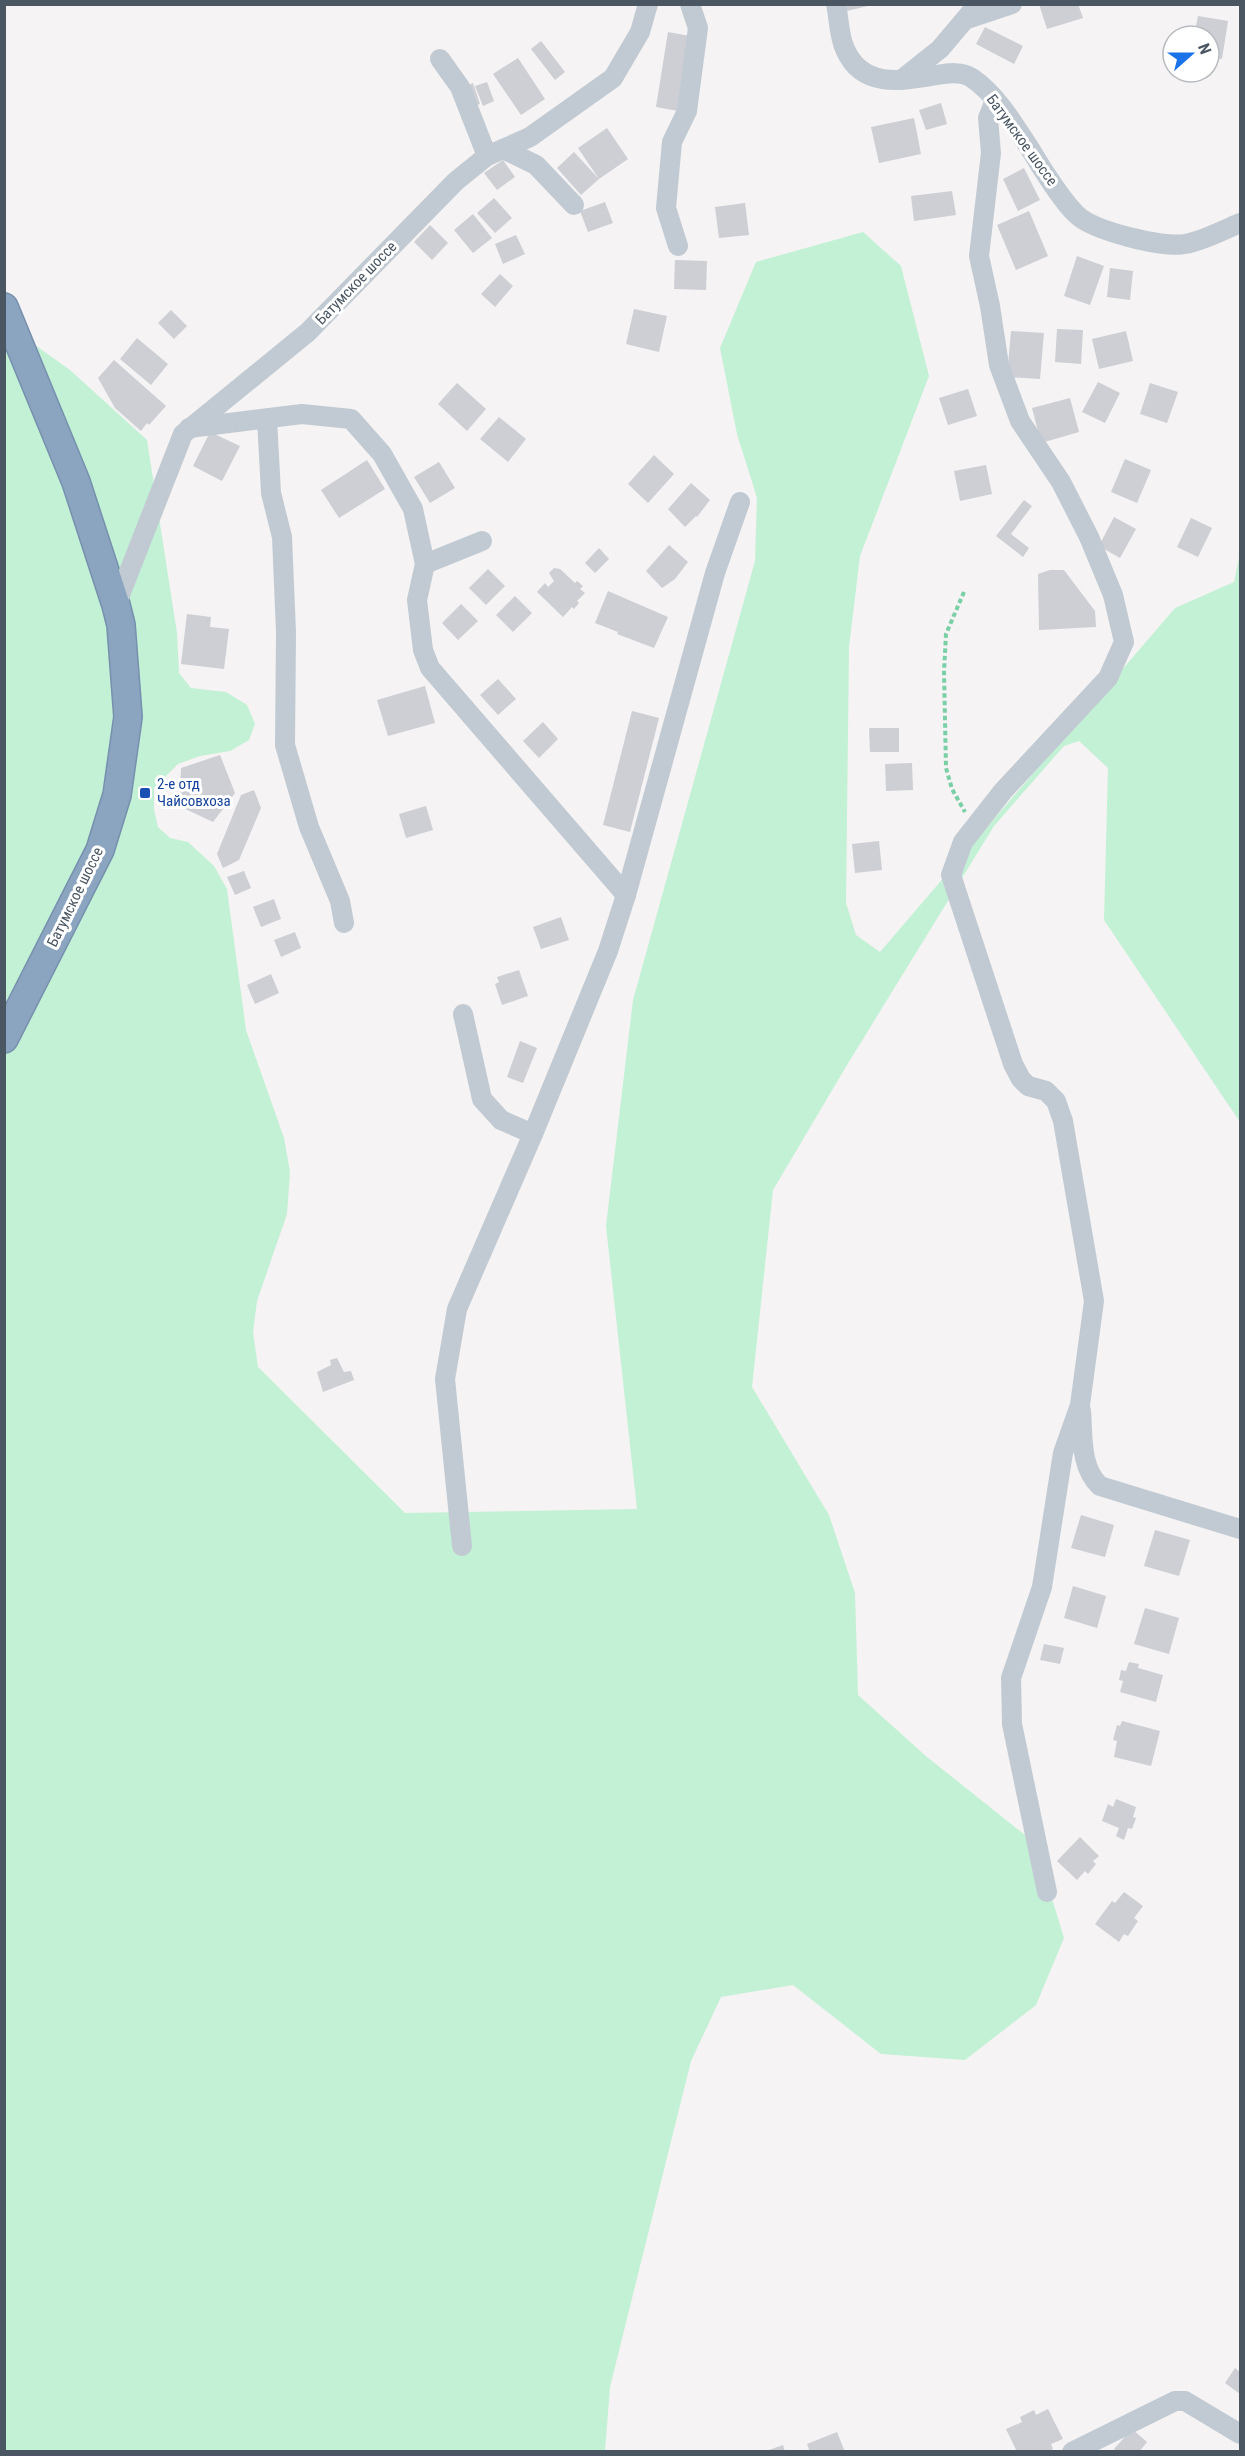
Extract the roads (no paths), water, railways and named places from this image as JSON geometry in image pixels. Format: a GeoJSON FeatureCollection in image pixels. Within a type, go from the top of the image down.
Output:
{"type":"FeatureCollection","features":[{"type":"Feature","properties":{"kind":"highway","name":"Батумское шоссе"},"geometry":{"type":"LineString","coordinates":[[4,307],[76,482],[116,604],[121,625],[128,717],[117,795],[100,850],[4,1039]]}},
{"type":"Feature","properties":{"kind":"street","name":"Батумское шоссе"},"geometry":{"type":"LineString","coordinates":[[116,604],[183,434],[308,332],[456,181],[495,152],[530,137],[613,78],[640,32],[648,4]]}},
{"type":"Feature","properties":{"kind":"street"},"geometry":{"type":"LineString","coordinates":[[678,246],[666,208],[672,142],[687,111],[698,28],[690,4]]}},
{"type":"Feature","properties":{"kind":"street","name":"Батумское шоссе"},"geometry":{"type":"LineString","coordinates":[[836,4],[845,49],[860,69],[876,78],[900,81],[952,73],[970,77],[995,100],[1077,216],[1106,231],[1143,240],[1185,244],[1240,223]]}},
{"type":"Feature","properties":{"kind":"street"},"geometry":{"type":"LineString","coordinates":[[900,81],[940,49],[972,12],[1012,4]]}},
{"type":"Feature","properties":{"kind":"street"},"geometry":{"type":"LineString","coordinates":[[440,59],[460,87],[495,152],[536,165],[574,205]]}},
{"type":"Feature","properties":{"kind":"street"},"geometry":{"type":"LineString","coordinates":[[995,100],[988,118],[991,153],[979,256],[990,306],[999,366],[1020,421],[1061,482],[1089,537],[1113,595],[1124,642],[1108,678],[1041,748],[963,842],[951,875],[1014,1064],[1021,1079],[1028,1086],[1046,1091],[1056,1101],[1063,1121],[1091,1272],[1094,1301],[1080,1405],[1064,1453],[1042,1587],[1011,1678],[1012,1724],[1047,1892]]}},
{"type":"Feature","properties":{"kind":"street"},"geometry":{"type":"LineString","coordinates":[[189,428],[302,414],[351,419],[382,454],[413,508],[425,564],[417,600],[423,650],[430,668],[626,895]]}},
{"type":"Feature","properties":{"kind":"street"},"geometry":{"type":"LineString","coordinates":[[267,419],[271,493],[282,537],[286,632],[285,745],[309,827],[340,901],[344,923]]}},
{"type":"Feature","properties":{"kind":"street"},"geometry":{"type":"LineString","coordinates":[[462,1546],[445,1379],[457,1309],[533,1134],[608,951],[626,895],[715,573],[740,502]]}},
{"type":"Feature","properties":{"kind":"street"},"geometry":{"type":"LineString","coordinates":[[425,564],[482,541]]}},
{"type":"Feature","properties":{"kind":"street"},"geometry":{"type":"LineString","coordinates":[[463,1014],[482,1099],[501,1120],[533,1134]]}},
{"type":"Feature","properties":{"kind":"street"},"geometry":{"type":"LineString","coordinates":[[1080,1405],[1087,1468],[1092,1479],[1100,1486],[1240,1529]]}},
{"type":"Feature","properties":{"kind":"street"},"geometry":{"type":"LineString","coordinates":[[1072,2451],[1174,2401],[1185,2401],[1240,2434]]}},
{"type":"Feature","properties":{"kind":"place","name":"2-е отд Чайсовхоза"},"geometry":{"type":"Point","coordinates":[145,793]}}]}
